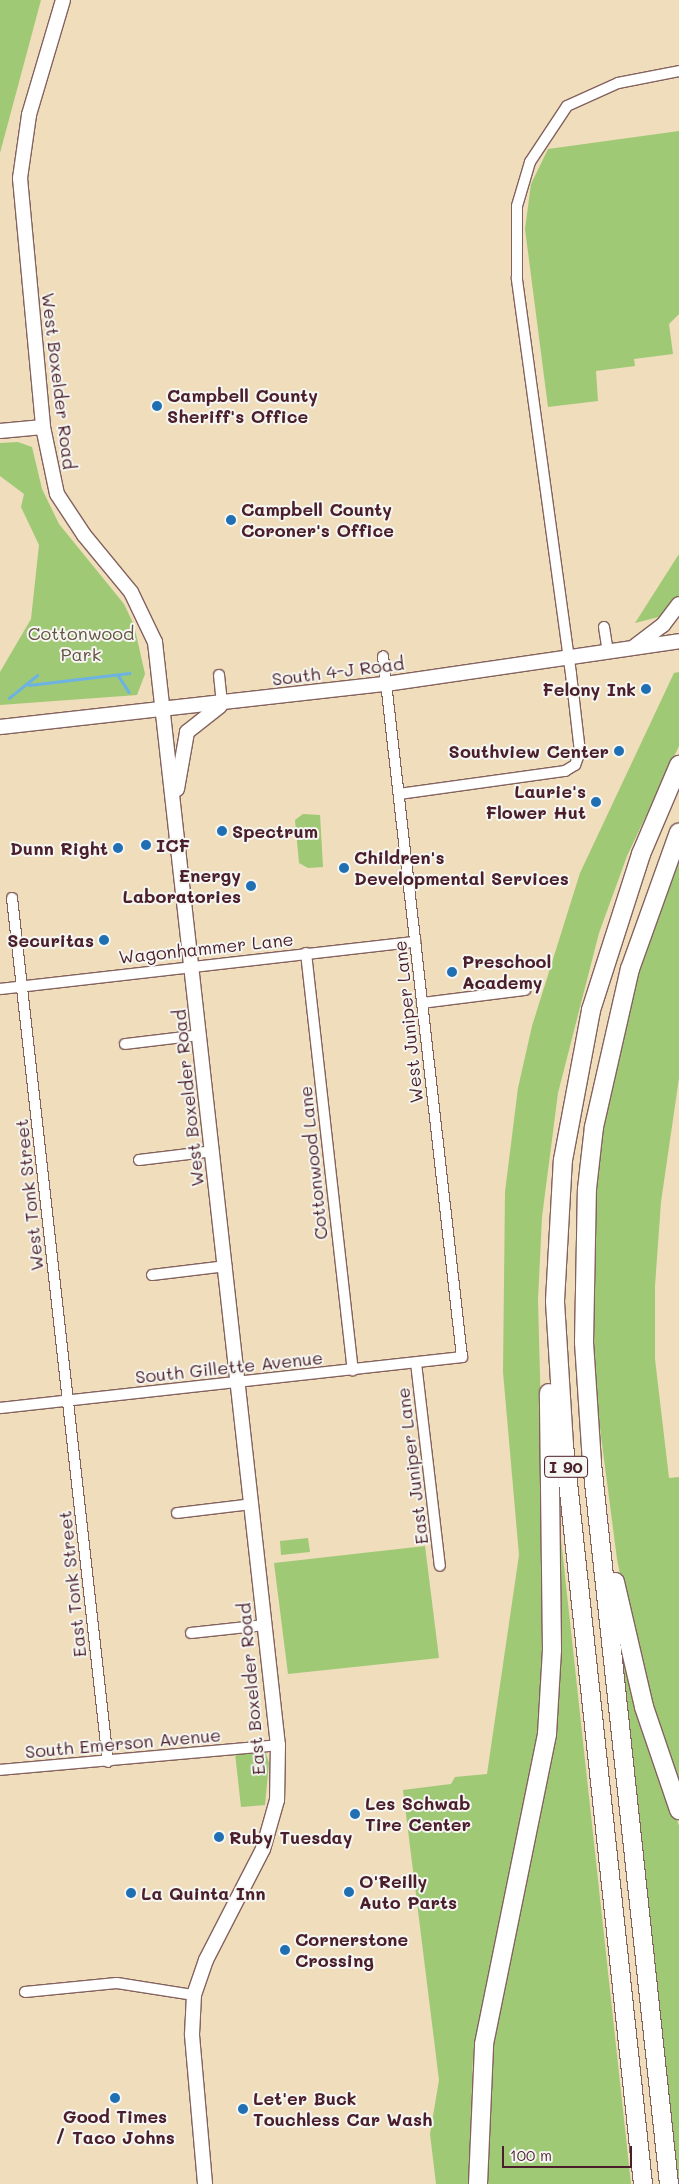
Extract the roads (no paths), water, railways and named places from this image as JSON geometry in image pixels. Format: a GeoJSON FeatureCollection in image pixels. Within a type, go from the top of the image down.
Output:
{"type":"FeatureCollection","features":[{"type":"Feature","properties":{"kind":"highway","name":"I 90"},"geometry":{"type":"LineString","coordinates":[[478,2184],[484,2044],[547,1734],[552,1650],[551,1214],[570,1110],[613,935],[679,765]]}},
{"type":"Feature","properties":{"kind":"highway","name":"I 90"},"geometry":{"type":"LineString","coordinates":[[669,2184],[592,1463],[584,1300],[587,1189],[611,1042],[649,909],[679,832]]}},
{"type":"Feature","properties":{"kind":"highway","name":"I 90"},"geometry":{"type":"LineString","coordinates":[[570,1110],[558,1228],[557,1360],[643,2184]]}},
{"type":"Feature","properties":{"kind":"highway","name":"I 90"},"geometry":{"type":"LineString","coordinates":[[584,1300],[600,1485],[618,1597],[644,1707],[679,1810]]}},
{"type":"Feature","properties":{"kind":"main road","name":"West Boxelder Road"},"geometry":{"type":"LineString","coordinates":[[63,0],[29,115],[20,178],[43,427],[57,494],[145,617],[155,642],[239,1382]]}},
{"type":"Feature","properties":{"kind":"main road"},"geometry":{"type":"LineString","coordinates":[[0,431],[43,427]]}},
{"type":"Feature","properties":{"kind":"main road"},"geometry":{"type":"LineString","coordinates":[[634,647],[664,625],[679,604]]}},
{"type":"Feature","properties":{"kind":"main road","name":"South 4-J Road"},"geometry":{"type":"LineString","coordinates":[[0,727],[222,704],[386,684],[679,641]]}},
{"type":"Feature","properties":{"kind":"main road"},"geometry":{"type":"LineString","coordinates":[[175,810],[185,734],[222,704]]}},
{"type":"Feature","properties":{"kind":"main road","name":"East Boxelder Road"},"geometry":{"type":"LineString","coordinates":[[205,2184],[192,2035],[194,1995],[206,1960],[263,1849],[277,1800],[278,1745],[239,1382]]}},
{"type":"Feature","properties":{"kind":"street"},"geometry":{"type":"LineString","coordinates":[[399,794],[565,772],[575,765],[580,752],[569,658],[517,278],[517,206],[530,162],[567,106],[618,83],[679,71]]}},
{"type":"Feature","properties":{"kind":"street"},"geometry":{"type":"LineString","coordinates":[[604,626],[608,651]]}},
{"type":"Feature","properties":{"kind":"street","name":"West Juniper Lane"},"geometry":{"type":"LineString","coordinates":[[383,656],[462,1357]]}},
{"type":"Feature","properties":{"kind":"street"},"geometry":{"type":"LineString","coordinates":[[220,675],[222,704]]}},
{"type":"Feature","properties":{"kind":"street","name":"West Tonk Street"},"geometry":{"type":"LineString","coordinates":[[12,898],[68,1402]]}},
{"type":"Feature","properties":{"kind":"street","name":"Wagonhammer Lane"},"geometry":{"type":"LineString","coordinates":[[0,989],[415,942]]}},
{"type":"Feature","properties":{"kind":"street","name":"Cottonwood Lane"},"geometry":{"type":"LineString","coordinates":[[306,953],[353,1370]]}},
{"type":"Feature","properties":{"kind":"street"},"geometry":{"type":"LineString","coordinates":[[422,1003],[525,990]]}},
{"type":"Feature","properties":{"kind":"street"},"geometry":{"type":"LineString","coordinates":[[126,1044],[200,1035]]}},
{"type":"Feature","properties":{"kind":"street"},"geometry":{"type":"LineString","coordinates":[[139,1160],[213,1151]]}},
{"type":"Feature","properties":{"kind":"street"},"geometry":{"type":"LineString","coordinates":[[152,1275],[226,1266]]}},
{"type":"Feature","properties":{"kind":"street","name":"South Gillette Avenue"},"geometry":{"type":"LineString","coordinates":[[0,1408],[462,1357]]}},
{"type":"Feature","properties":{"kind":"street","name":"East Juniper Lane"},"geometry":{"type":"LineString","coordinates":[[416,1363],[440,1566]]}},
{"type":"Feature","properties":{"kind":"street","name":"East Tonk Street"},"geometry":{"type":"LineString","coordinates":[[68,1402],[108,1762]]}},
{"type":"Feature","properties":{"kind":"street"},"geometry":{"type":"LineString","coordinates":[[177,1513],[252,1504]]}},
{"type":"Feature","properties":{"kind":"street"},"geometry":{"type":"LineString","coordinates":[[191,1633],[265,1625]]}},
{"type":"Feature","properties":{"kind":"street","name":"South Emerson Avenue"},"geometry":{"type":"LineString","coordinates":[[0,1770],[108,1762],[278,1745]]}},
{"type":"Feature","properties":{"kind":"street"},"geometry":{"type":"LineString","coordinates":[[26,1992],[117,1983],[194,1995]]}},
{"type":"Feature","properties":{"kind":"waterway"},"geometry":{"type":"LineString","coordinates":[[29,685],[129,673]]}},
{"type":"Feature","properties":{"kind":"waterway"},"geometry":{"type":"LineString","coordinates":[[9,698],[37,675]]}},
{"type":"Feature","properties":{"kind":"waterway"},"geometry":{"type":"LineString","coordinates":[[118,675],[129,692]]}},
{"type":"Feature","properties":{"kind":"place","name":"Campbell County Sheriff's Office"},"geometry":{"type":"Point","coordinates":[157,406]}},
{"type":"Feature","properties":{"kind":"place","name":"Campbell County Coroner's Office"},"geometry":{"type":"Point","coordinates":[231,520]}},
{"type":"Feature","properties":{"kind":"place","name":"Felony Ink"},"geometry":{"type":"Point","coordinates":[646,689]}},
{"type":"Feature","properties":{"kind":"place","name":"Southview Center"},"geometry":{"type":"Point","coordinates":[619,751]}},
{"type":"Feature","properties":{"kind":"place","name":"Laurie's Flower Hut"},"geometry":{"type":"Point","coordinates":[596,802]}},
{"type":"Feature","properties":{"kind":"place","name":"Spectrum"},"geometry":{"type":"Point","coordinates":[222,831]}},
{"type":"Feature","properties":{"kind":"place","name":"ICF"},"geometry":{"type":"Point","coordinates":[146,845]}},
{"type":"Feature","properties":{"kind":"place","name":"Dunn Right"},"geometry":{"type":"Point","coordinates":[118,848]}},
{"type":"Feature","properties":{"kind":"place","name":"Children's Developmental Services"},"geometry":{"type":"Point","coordinates":[344,868]}},
{"type":"Feature","properties":{"kind":"place","name":"Energy Laboratories"},"geometry":{"type":"Point","coordinates":[251,886]}},
{"type":"Feature","properties":{"kind":"place","name":"Securitas"},"geometry":{"type":"Point","coordinates":[104,940]}},
{"type":"Feature","properties":{"kind":"place","name":"Preschool Academy"},"geometry":{"type":"Point","coordinates":[452,972]}},
{"type":"Feature","properties":{"kind":"place","name":"Les Schwab Tire Center"},"geometry":{"type":"Point","coordinates":[355,1814]}},
{"type":"Feature","properties":{"kind":"place","name":"Ruby Tuesday"},"geometry":{"type":"Point","coordinates":[219,1837]}},
{"type":"Feature","properties":{"kind":"place","name":"O'Reilly Auto Parts"},"geometry":{"type":"Point","coordinates":[349,1892]}},
{"type":"Feature","properties":{"kind":"place","name":"La Quinta Inn"},"geometry":{"type":"Point","coordinates":[131,1893]}},
{"type":"Feature","properties":{"kind":"place","name":"Cornerstone Crossing"},"geometry":{"type":"Point","coordinates":[285,1950]}},
{"type":"Feature","properties":{"kind":"place","name":"Good Times / Taco Johns"},"geometry":{"type":"Point","coordinates":[115,2098]}},
{"type":"Feature","properties":{"kind":"place","name":"Let'er Buck Touchless Car Wash"},"geometry":{"type":"Point","coordinates":[243,2109]}},
{"type":"Feature","properties":{"kind":"park label","name":"Cottonwood Park"},"geometry":{"type":"Point","coordinates":[81,644]}}]}
